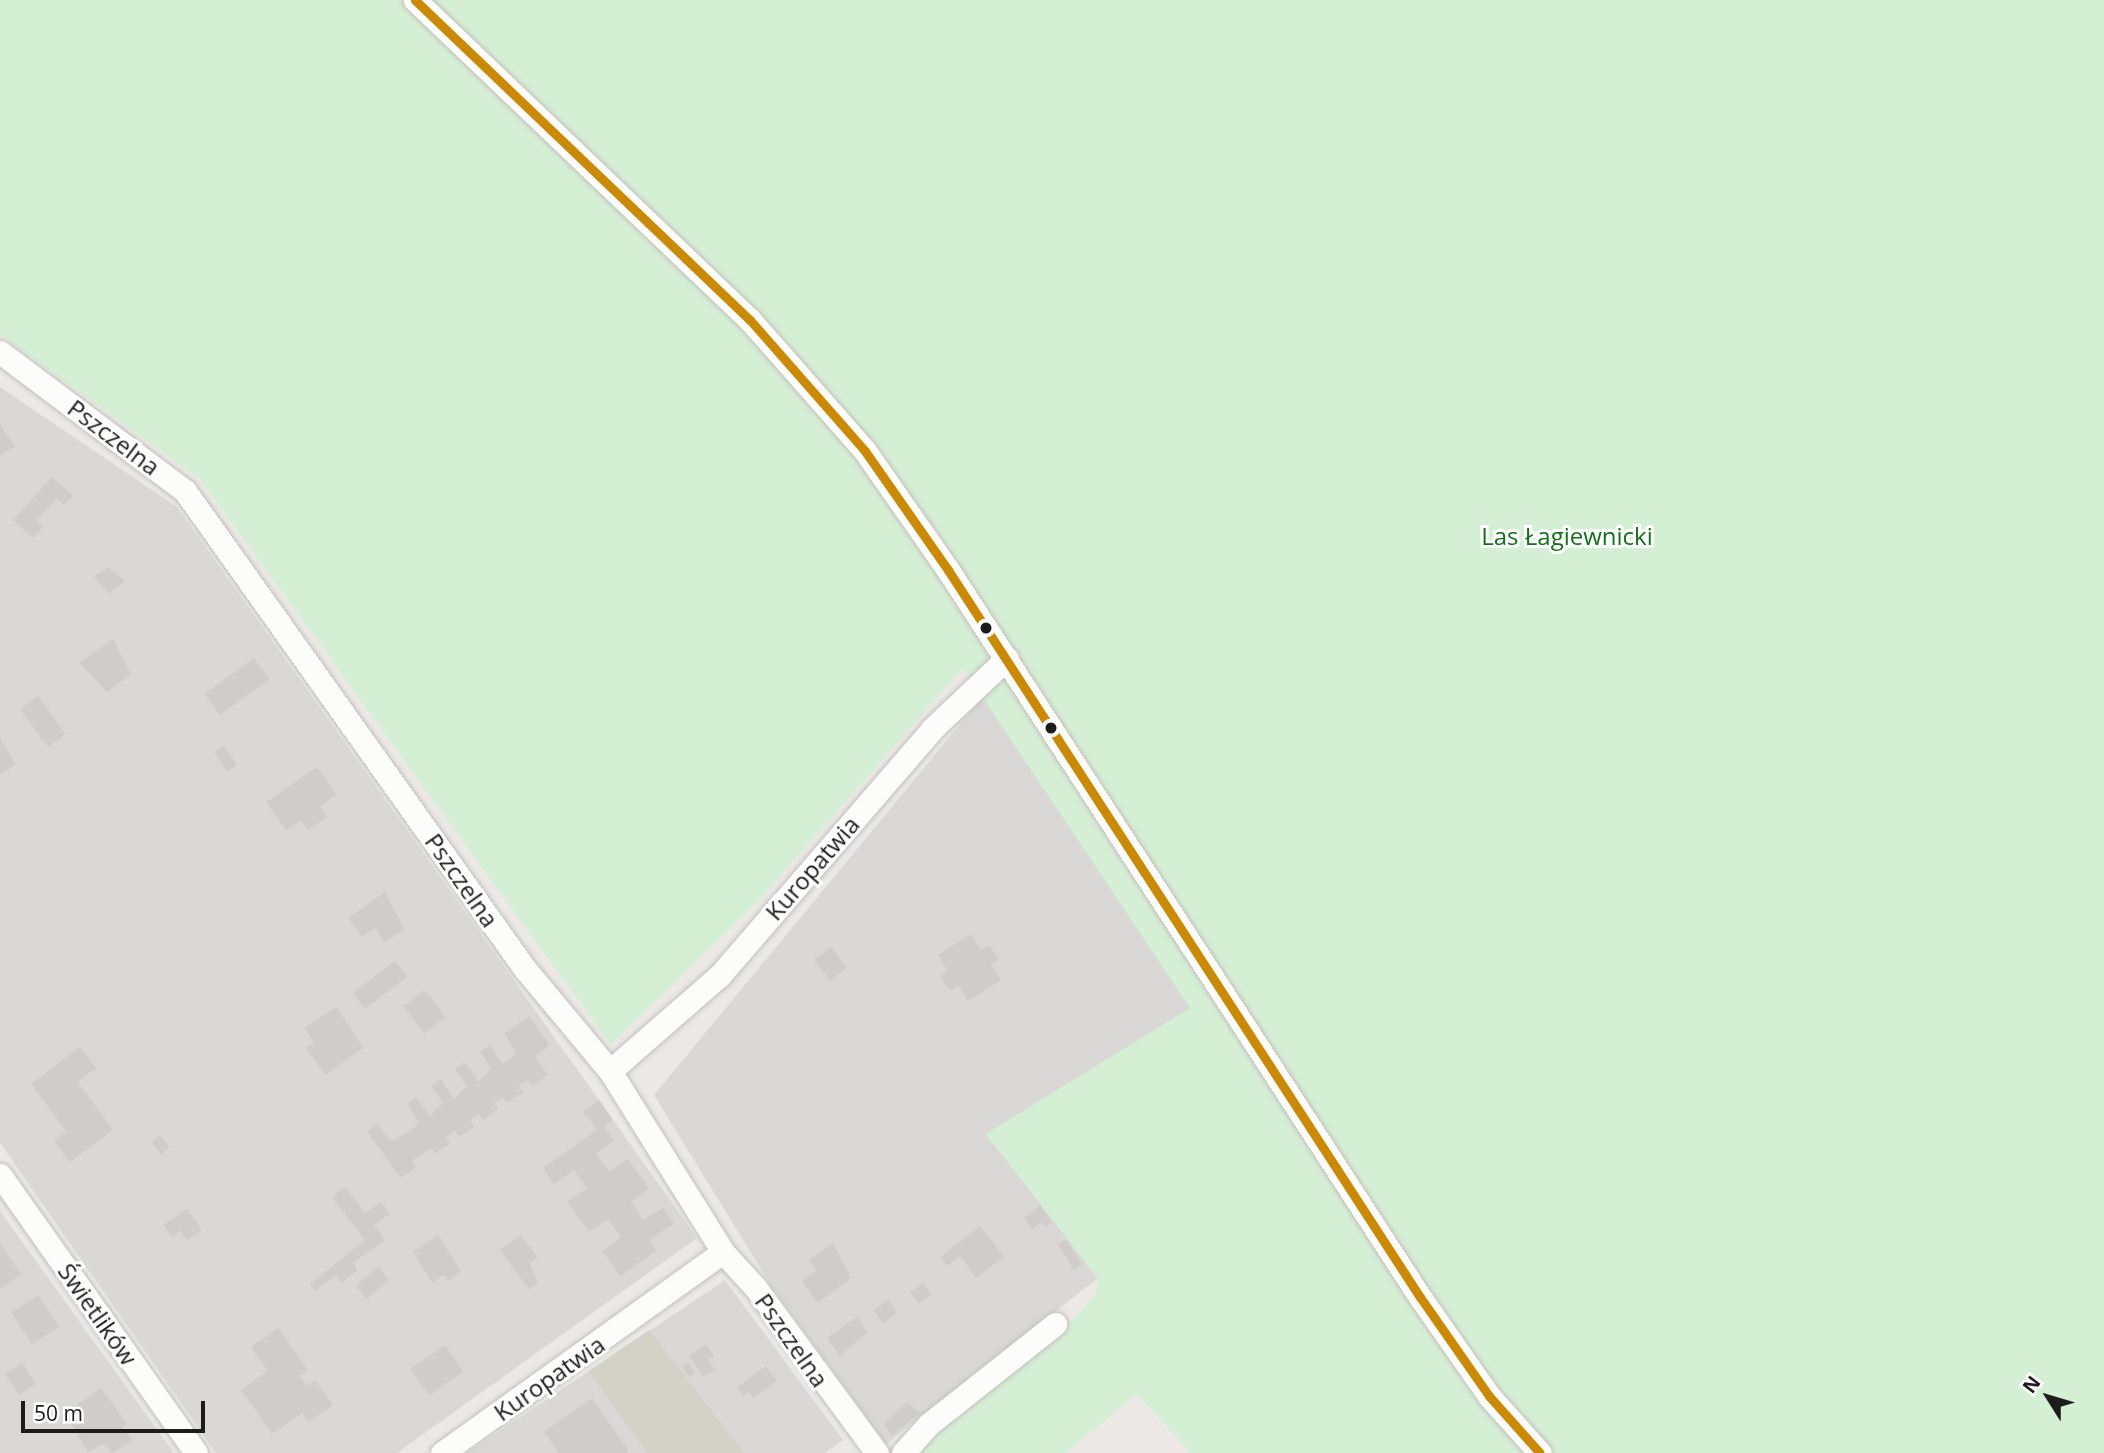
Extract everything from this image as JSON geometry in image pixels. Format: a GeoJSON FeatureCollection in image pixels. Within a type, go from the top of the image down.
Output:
{"type":"FeatureCollection","features":[{"type":"Feature","properties":{"kind":"street"},"geometry":{"type":"LineString","coordinates":[[415,0],[790,362],[900,498],[1007,658],[1420,1297],[1489,1396],[1539,1453]]}},
{"type":"Feature","properties":{"kind":"street","name":"Pszczelna"},"geometry":{"type":"LineString","coordinates":[[0,352],[185,491],[525,969],[610,1071],[723,1252],[755,1287],[877,1453]]}},
{"type":"Feature","properties":{"kind":"street","name":"Kuropatwia"},"geometry":{"type":"LineString","coordinates":[[610,1071],[720,975],[932,729],[1007,658]]}},
{"type":"Feature","properties":{"kind":"street","name":"Świetlików"},"geometry":{"type":"LineString","coordinates":[[0,1175],[196,1453]]}},
{"type":"Feature","properties":{"kind":"street","name":"Kuropatwia"},"geometry":{"type":"LineString","coordinates":[[442,1453],[723,1252]]}},
{"type":"Feature","properties":{"kind":"street"},"geometry":{"type":"LineString","coordinates":[[903,1453],[929,1424],[1055,1324]]}},
{"type":"Feature","properties":{"kind":"shaded area"},"geometry":{"type":"Polygon","coordinates":[[[0,387],[177,507],[697,1238],[397,1453],[216,1453],[0,1143],[0,387]]]}},
{"type":"Feature","properties":{"kind":"shaded area"},"geometry":{"type":"Polygon","coordinates":[[[999,677],[1206,999],[986,1134],[1098,1278],[886,1444],[772,1287],[654,1095],[999,677]]]}},
{"type":"Feature","properties":{"kind":"shaded area"},"geometry":{"type":"Polygon","coordinates":[[[0,1211],[174,1453],[0,1453],[0,1211]]]}},
{"type":"Feature","properties":{"kind":"shaded area"},"geometry":{"type":"Polygon","coordinates":[[[725,1280],[843,1440],[825,1453],[467,1453],[725,1280]]]}},
{"type":"Feature","properties":{"kind":"shaded area"},"geometry":{"type":"Polygon","coordinates":[[[649,1330],[744,1453],[647,1453],[589,1371],[649,1330]]]}},
{"type":"Feature","properties":{"kind":"green space","name":"Las Łagiewnicki"},"geometry":{"type":"Polygon","coordinates":[[[0,0],[2104,0],[2104,1453],[1191,1453],[1137,1394],[1065,1453],[913,1453],[1066,1327],[1096,1294],[1098,1278],[986,1134],[1190,1008],[963,668],[762,897],[611,1045],[200,479],[0,334],[0,0]]]}},
{"type":"Feature","properties":{"kind":"building"},"geometry":{"type":"Polygon","coordinates":[[[0,425],[15,446],[0,456],[0,425]]]}},
{"type":"Feature","properties":{"kind":"building"},"geometry":{"type":"Polygon","coordinates":[[[52,477],[73,496],[64,505],[57,499],[36,521],[43,527],[33,538],[13,520],[52,477]]]}},
{"type":"Feature","properties":{"kind":"building"},"geometry":{"type":"Polygon","coordinates":[[[108,567],[125,581],[109,594],[94,577],[108,567]]]}},
{"type":"Feature","properties":{"kind":"building"},"geometry":{"type":"Polygon","coordinates":[[[113,639],[131,674],[107,692],[79,663],[113,639]]]}},
{"type":"Feature","properties":{"kind":"building"},"geometry":{"type":"Polygon","coordinates":[[[254,658],[269,679],[220,715],[205,694],[254,658]]]}},
{"type":"Feature","properties":{"kind":"building"},"geometry":{"type":"Polygon","coordinates":[[[38,696],[66,734],[48,747],[20,709],[38,696]]]}},
{"type":"Feature","properties":{"kind":"building"},"geometry":{"type":"Polygon","coordinates":[[[0,739],[16,764],[0,775],[0,739]]]}},
{"type":"Feature","properties":{"kind":"building"},"geometry":{"type":"Polygon","coordinates":[[[224,746],[237,765],[227,772],[214,753],[224,746]]]}},
{"type":"Feature","properties":{"kind":"building"},"geometry":{"type":"Polygon","coordinates":[[[317,767],[336,795],[320,806],[327,817],[308,830],[301,820],[286,830],[266,802],[317,767]]]}},
{"type":"Feature","properties":{"kind":"building"},"geometry":{"type":"Polygon","coordinates":[[[385,892],[404,929],[385,942],[375,928],[362,937],[348,918],[385,892]]]}},
{"type":"Feature","properties":{"kind":"building"},"geometry":{"type":"Polygon","coordinates":[[[971,934],[981,950],[989,945],[999,959],[991,965],[1001,980],[968,1001],[958,985],[950,991],[940,976],[948,971],[938,955],[971,934]]]}},
{"type":"Feature","properties":{"kind":"building"},"geometry":{"type":"Polygon","coordinates":[[[831,947],[847,968],[830,980],[814,960],[831,947]]]}},
{"type":"Feature","properties":{"kind":"building"},"geometry":{"type":"Polygon","coordinates":[[[395,961],[407,977],[365,1009],[353,993],[395,961]]]}},
{"type":"Feature","properties":{"kind":"building"},"geometry":{"type":"Polygon","coordinates":[[[425,990],[445,1017],[424,1033],[403,1006],[425,990]]]}},
{"type":"Feature","properties":{"kind":"building"},"geometry":{"type":"Polygon","coordinates":[[[336,1007],[363,1048],[325,1075],[306,1048],[314,1043],[304,1028],[336,1007]]]}},
{"type":"Feature","properties":{"kind":"building"},"geometry":{"type":"Polygon","coordinates":[[[529,1016],[549,1045],[535,1057],[548,1075],[532,1086],[528,1080],[518,1086],[523,1092],[507,1103],[503,1097],[494,1103],[498,1109],[483,1120],[479,1114],[470,1120],[474,1127],[459,1137],[455,1131],[446,1137],[450,1143],[435,1154],[431,1148],[412,1161],[416,1167],[401,1178],[367,1132],[377,1124],[390,1140],[396,1140],[415,1127],[418,1121],[407,1103],[416,1097],[430,1116],[443,1103],[431,1086],[441,1079],[454,1099],[467,1086],[455,1069],[465,1062],[479,1082],[491,1069],[480,1052],[489,1045],[503,1064],[512,1058],[516,1053],[504,1034],[529,1016]]]}},
{"type":"Feature","properties":{"kind":"building"},"geometry":{"type":"Polygon","coordinates":[[[80,1047],[96,1068],[78,1082],[113,1130],[70,1162],[54,1141],[66,1131],[31,1084],[80,1047]]]}},
{"type":"Feature","properties":{"kind":"building"},"geometry":{"type":"Polygon","coordinates":[[[599,1100],[613,1120],[604,1126],[614,1140],[596,1154],[609,1172],[628,1159],[649,1188],[631,1202],[643,1220],[663,1208],[674,1223],[649,1241],[656,1251],[620,1276],[602,1251],[621,1237],[608,1219],[589,1232],[567,1202],[587,1188],[574,1170],[554,1184],[543,1168],[597,1130],[583,1111],[599,1100]]]}},
{"type":"Feature","properties":{"kind":"building"},"geometry":{"type":"Polygon","coordinates":[[[160,1135],[170,1148],[161,1154],[151,1142],[160,1135]]]}},
{"type":"Feature","properties":{"kind":"building"},"geometry":{"type":"Polygon","coordinates":[[[345,1187],[365,1213],[381,1202],[390,1214],[374,1225],[385,1240],[353,1263],[358,1270],[341,1283],[336,1275],[315,1291],[310,1284],[365,1240],[332,1197],[345,1187]]]}},
{"type":"Feature","properties":{"kind":"building"},"geometry":{"type":"Polygon","coordinates":[[[1040,1206],[1052,1222],[1045,1227],[1041,1222],[1032,1229],[1024,1218],[1040,1206]]]}},
{"type":"Feature","properties":{"kind":"building"},"geometry":{"type":"Polygon","coordinates":[[[187,1209],[202,1230],[187,1240],[180,1231],[172,1237],[163,1225],[187,1209]]]}},
{"type":"Feature","properties":{"kind":"building"},"geometry":{"type":"Polygon","coordinates":[[[980,1226],[1004,1257],[976,1278],[960,1256],[947,1266],[940,1257],[980,1226]]]}},
{"type":"Feature","properties":{"kind":"building"},"geometry":{"type":"Polygon","coordinates":[[[438,1235],[461,1271],[448,1281],[444,1275],[432,1283],[413,1252],[438,1235]]]}},
{"type":"Feature","properties":{"kind":"building"},"geometry":{"type":"Polygon","coordinates":[[[521,1235],[538,1258],[529,1263],[538,1283],[529,1289],[500,1250],[521,1235]]]}},
{"type":"Feature","properties":{"kind":"building"},"geometry":{"type":"Polygon","coordinates":[[[1066,1240],[1082,1264],[1074,1270],[1058,1244],[1066,1240]]]}},
{"type":"Feature","properties":{"kind":"building"},"geometry":{"type":"Polygon","coordinates":[[[833,1243],[851,1278],[818,1303],[802,1281],[817,1270],[809,1260],[833,1243]]]}},
{"type":"Feature","properties":{"kind":"building"},"geometry":{"type":"Polygon","coordinates":[[[0,1244],[21,1274],[0,1289],[0,1244]]]}},
{"type":"Feature","properties":{"kind":"building"},"geometry":{"type":"Polygon","coordinates":[[[378,1267],[389,1280],[367,1299],[356,1286],[378,1267]]]}},
{"type":"Feature","properties":{"kind":"building"},"geometry":{"type":"Polygon","coordinates":[[[923,1283],[931,1294],[918,1304],[910,1292],[923,1283]]]}},
{"type":"Feature","properties":{"kind":"building"},"geometry":{"type":"Polygon","coordinates":[[[38,1295],[59,1327],[32,1344],[11,1312],[38,1295]]]}},
{"type":"Feature","properties":{"kind":"building"},"geometry":{"type":"Polygon","coordinates":[[[888,1300],[897,1313],[882,1323],[873,1310],[888,1300]]]}},
{"type":"Feature","properties":{"kind":"building"},"geometry":{"type":"Polygon","coordinates":[[[857,1317],[867,1332],[840,1356],[827,1338],[857,1317]]]}},
{"type":"Feature","properties":{"kind":"building"},"geometry":{"type":"Polygon","coordinates":[[[278,1328],[308,1370],[299,1376],[307,1386],[315,1380],[333,1405],[308,1422],[302,1413],[272,1434],[241,1390],[268,1371],[251,1347],[278,1328]]]}},
{"type":"Feature","properties":{"kind":"building"},"geometry":{"type":"Polygon","coordinates":[[[706,1344],[714,1356],[708,1360],[715,1369],[703,1377],[689,1356],[706,1344]]]}},
{"type":"Feature","properties":{"kind":"building"},"geometry":{"type":"Polygon","coordinates":[[[445,1345],[463,1371],[429,1395],[411,1369],[445,1345]]]}},
{"type":"Feature","properties":{"kind":"building"},"geometry":{"type":"Polygon","coordinates":[[[22,1363],[36,1384],[19,1395],[5,1374],[22,1363]]]}},
{"type":"Feature","properties":{"kind":"building"},"geometry":{"type":"Polygon","coordinates":[[[688,1363],[695,1373],[689,1377],[682,1367],[688,1363]]]}},
{"type":"Feature","properties":{"kind":"building"},"geometry":{"type":"Polygon","coordinates":[[[766,1366],[777,1381],[753,1398],[749,1392],[743,1396],[737,1387],[766,1366]]]}},
{"type":"Feature","properties":{"kind":"building"},"geometry":{"type":"Polygon","coordinates":[[[101,1388],[127,1424],[123,1427],[132,1440],[113,1453],[103,1444],[88,1452],[65,1414],[101,1388]]]}},
{"type":"Feature","properties":{"kind":"building"},"geometry":{"type":"Polygon","coordinates":[[[592,1398],[629,1451],[627,1453],[559,1453],[544,1432],[592,1398]]]}},
{"type":"Feature","properties":{"kind":"building"},"geometry":{"type":"Polygon","coordinates":[[[907,1402],[920,1413],[892,1436],[884,1424],[907,1402]]]}},
{"type":"Feature","properties":{"kind":"transit line"},"geometry":{"type":"LineString","coordinates":[[415,0],[750,320],[865,451],[948,570],[1420,1297],[1489,1396],[1540,1453]]}}]}
